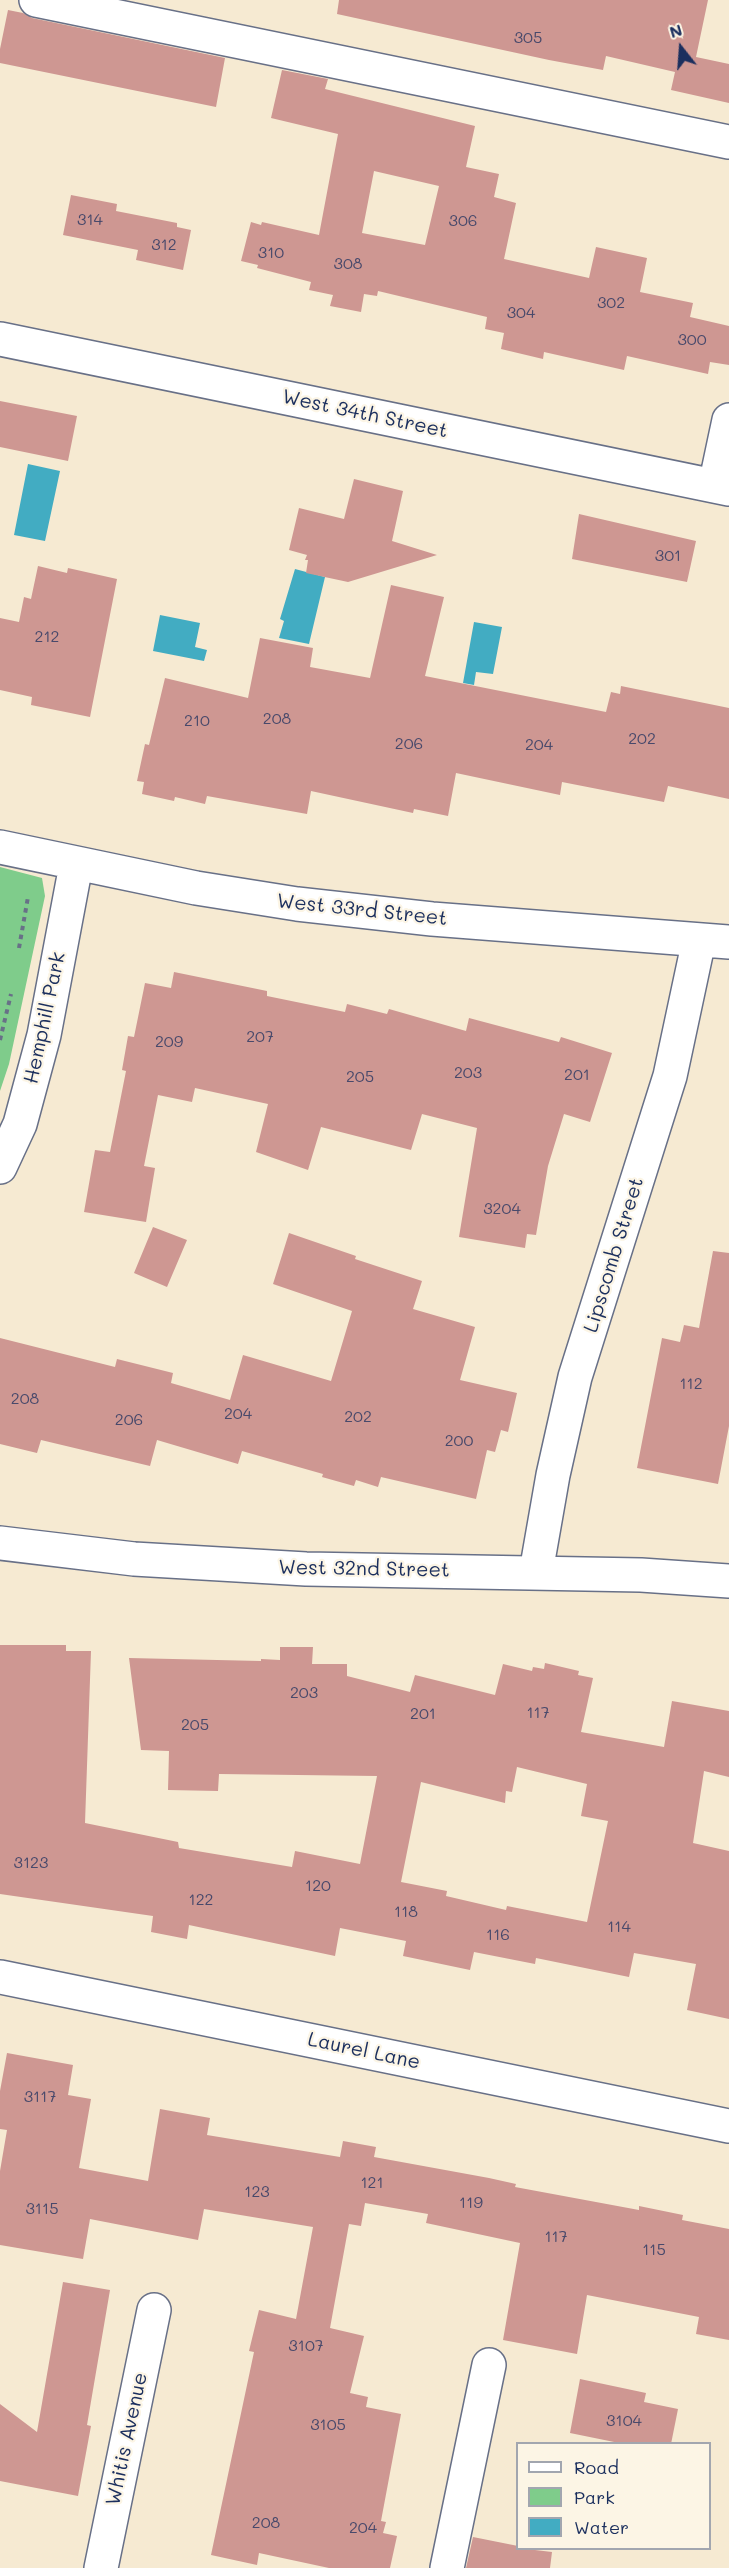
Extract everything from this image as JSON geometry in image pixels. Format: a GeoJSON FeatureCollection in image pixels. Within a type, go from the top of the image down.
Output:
{"type":"FeatureCollection","features":[{"type":"Feature","properties":{"kind":"street"},"geometry":{"type":"LineString","coordinates":[[36,0],[729,142]]}},
{"type":"Feature","properties":{"kind":"street","name":"West 34th Street"},"geometry":{"type":"LineString","coordinates":[[0,339],[722,487]]}},
{"type":"Feature","properties":{"kind":"street"},"geometry":{"type":"LineString","coordinates":[[722,487],[729,420]]}},
{"type":"Feature","properties":{"kind":"street","name":"West 33rd Street"},"geometry":{"type":"LineString","coordinates":[[0,847],[76,865],[297,904],[432,919],[714,941]]}},
{"type":"Feature","properties":{"kind":"street","name":"Hemphill Park"},"geometry":{"type":"LineString","coordinates":[[0,1167],[20,1124],[44,1035],[76,865]]}},
{"type":"Feature","properties":{"kind":"street","name":"Lipscomb Street"},"geometry":{"type":"LineString","coordinates":[[536,1572],[553,1475],[575,1377],[714,941]]}},
{"type":"Feature","properties":{"kind":"street","name":"West 32nd Street"},"geometry":{"type":"LineString","coordinates":[[0,1543],[134,1559],[306,1569],[536,1572],[641,1575],[729,1581]]}},
{"type":"Feature","properties":{"kind":"street","name":"Laurel Lane"},"geometry":{"type":"LineString","coordinates":[[0,1977],[729,2126]]}},
{"type":"Feature","properties":{"kind":"street","name":"Whitis Avenue"},"geometry":{"type":"LineString","coordinates":[[101,2568],[154,2310]]}},
{"type":"Feature","properties":{"kind":"street"},"geometry":{"type":"LineString","coordinates":[[447,2568],[489,2365]]}},
{"type":"Feature","properties":{"kind":"path"},"geometry":{"type":"LineString","coordinates":[[18,954],[28,897]]}},
{"type":"Feature","properties":{"kind":"path"},"geometry":{"type":"LineString","coordinates":[[0,1040],[12,989]]}},
{"type":"Feature","properties":{"kind":"green space"},"geometry":{"type":"Polygon","coordinates":[[[0,867],[42,878],[45,896],[9,1064],[0,1091],[0,867]]]}},
{"type":"Feature","properties":{"kind":"water"},"geometry":{"type":"Polygon","coordinates":[[[28,464],[60,471],[45,541],[14,535],[28,464]]]}},
{"type":"Feature","properties":{"kind":"water"},"geometry":{"type":"Polygon","coordinates":[[[295,569],[325,577],[309,644],[279,638],[284,621],[280,619],[295,569]]]}},
{"type":"Feature","properties":{"kind":"water"},"geometry":{"type":"Polygon","coordinates":[[[160,615],[200,623],[195,647],[207,650],[204,661],[153,651],[160,615]]]}},
{"type":"Feature","properties":{"kind":"water"},"geometry":{"type":"Polygon","coordinates":[[[474,622],[502,627],[493,674],[476,672],[474,685],[463,683],[474,622]]]}},
{"type":"Feature","properties":{"kind":"building"},"geometry":{"type":"Polygon","coordinates":[[[339,0],[708,0],[696,57],[729,64],[729,103],[671,90],[675,72],[606,56],[603,70],[549,60],[337,14],[339,0]]]}},
{"type":"Feature","properties":{"kind":"building"},"geometry":{"type":"Polygon","coordinates":[[[8,10],[23,13],[32,18],[225,58],[216,107],[0,63],[0,49],[8,10]]]}},
{"type":"Feature","properties":{"kind":"building"},"geometry":{"type":"Polygon","coordinates":[[[282,70],[328,79],[325,89],[475,126],[466,167],[499,174],[494,197],[516,203],[504,259],[589,278],[596,247],[647,258],[640,292],[693,303],[690,317],[729,326],[729,365],[710,362],[708,374],[627,356],[624,370],[544,352],[543,359],[501,349],[504,333],[485,329],[487,317],[378,291],[377,296],[364,294],[361,312],[330,306],[333,295],[309,290],[311,282],[257,268],[258,265],[241,261],[251,222],[261,225],[262,222],[319,235],[338,134],[271,118],[282,70]],[[374,171],[362,233],[425,245],[439,186],[374,171]]]}},
{"type":"Feature","properties":{"kind":"building"},"geometry":{"type":"Polygon","coordinates":[[[71,195],[117,204],[116,211],[177,223],[177,227],[191,230],[183,270],[136,260],[138,250],[63,235],[71,195]]]}},
{"type":"Feature","properties":{"kind":"building"},"geometry":{"type":"Polygon","coordinates":[[[0,401],[77,416],[68,461],[0,447],[0,401]]]}},
{"type":"Feature","properties":{"kind":"building"},"geometry":{"type":"Polygon","coordinates":[[[354,479],[403,491],[392,541],[437,555],[348,582],[306,573],[307,555],[289,550],[299,508],[344,519],[354,479]]]}},
{"type":"Feature","properties":{"kind":"building"},"geometry":{"type":"Polygon","coordinates":[[[579,514],[696,541],[687,582],[572,559],[579,514]]]}},
{"type":"Feature","properties":{"kind":"building"},"geometry":{"type":"Polygon","coordinates":[[[38,566],[67,573],[68,568],[117,579],[90,717],[31,705],[32,697],[0,690],[0,618],[19,622],[24,597],[31,599],[38,566]]]}},
{"type":"Feature","properties":{"kind":"building"},"geometry":{"type":"Polygon","coordinates":[[[391,585],[444,597],[425,676],[606,712],[611,692],[620,694],[621,686],[729,708],[729,799],[668,786],[664,802],[562,782],[560,795],[456,773],[448,816],[414,809],[413,813],[311,791],[307,814],[207,796],[205,804],[175,797],[174,801],[142,794],[144,782],[137,781],[145,744],[149,745],[165,678],[248,698],[260,638],[313,648],[310,667],[370,678],[391,585]]]}},
{"type":"Feature","properties":{"kind":"building"},"geometry":{"type":"Polygon","coordinates":[[[174,972],[267,991],[267,996],[345,1012],[347,1004],[387,1014],[389,1009],[466,1031],[469,1018],[559,1042],[561,1037],[612,1053],[590,1122],[564,1114],[548,1166],[536,1235],[527,1234],[525,1248],[459,1237],[477,1128],[422,1114],[411,1150],[321,1127],[308,1170],[256,1152],[268,1104],[195,1088],[192,1102],[158,1095],[144,1166],[155,1168],[146,1222],[84,1212],[95,1150],[110,1152],[126,1071],[122,1070],[128,1036],[134,1037],[145,983],[171,988],[174,972]]]}},
{"type":"Feature","properties":{"kind":"building"},"geometry":{"type":"Polygon","coordinates":[[[153,1227],[187,1240],[167,1287],[134,1273],[153,1227]]]}},
{"type":"Feature","properties":{"kind":"building"},"geometry":{"type":"Polygon","coordinates":[[[289,1233],[356,1256],[355,1259],[422,1281],[413,1309],[475,1327],[460,1380],[517,1393],[508,1432],[501,1430],[495,1452],[487,1450],[476,1499],[381,1477],[378,1487],[356,1480],[354,1486],[322,1477],[323,1474],[242,1451],[238,1464],[157,1440],[150,1466],[41,1440],[37,1453],[0,1444],[0,1338],[115,1367],[117,1359],[173,1373],[171,1383],[230,1400],[243,1355],[331,1381],[352,1311],[273,1284],[289,1233]]]}},
{"type":"Feature","properties":{"kind":"building"},"geometry":{"type":"Polygon","coordinates":[[[713,1251],[729,1253],[729,1426],[718,1484],[637,1468],[662,1338],[680,1342],[684,1325],[699,1328],[713,1251]]]}},
{"type":"Feature","properties":{"kind":"building"},"geometry":{"type":"Polygon","coordinates":[[[0,1645],[66,1645],[66,1651],[91,1651],[85,1823],[178,1842],[179,1848],[292,1867],[295,1851],[360,1864],[377,1776],[219,1774],[218,1791],[168,1790],[169,1751],[141,1750],[129,1658],[280,1660],[280,1647],[313,1647],[312,1664],[347,1664],[347,1676],[410,1692],[415,1675],[495,1695],[503,1664],[532,1671],[533,1667],[544,1669],[545,1663],[579,1671],[578,1675],[593,1678],[581,1732],[664,1747],[672,1701],[729,1711],[729,1777],[704,1771],[693,1843],[729,1851],[729,2019],[687,2010],[696,1964],[634,1953],[629,1977],[536,1958],[535,1964],[474,1952],[470,1970],[403,1956],[406,1941],[340,1928],[335,1956],[189,1925],[187,1939],[151,1932],[153,1916],[0,1894],[0,1645]],[[517,1767],[512,1792],[506,1791],[505,1803],[421,1782],[401,1882],[447,1891],[446,1896],[506,1910],[507,1906],[587,1922],[608,1821],[581,1816],[587,1784],[517,1767]]]}},
{"type":"Feature","properties":{"kind":"building"},"geometry":{"type":"Polygon","coordinates":[[[7,2053],[73,2065],[68,2095],[91,2099],[79,2168],[148,2181],[160,2109],[210,2118],[207,2135],[340,2157],[343,2141],[376,2147],[374,2157],[489,2178],[516,2184],[515,2187],[639,2210],[639,2206],[683,2215],[682,2220],[729,2229],[729,2340],[696,2334],[699,2317],[587,2295],[577,2354],[503,2340],[520,2243],[426,2223],[428,2214],[365,2203],[361,2226],[349,2224],[330,2328],[364,2336],[350,2393],[368,2397],[366,2407],[401,2414],[381,2521],[386,2522],[383,2533],[397,2536],[390,2568],[329,2568],[259,2553],[257,2565],[211,2555],[254,2352],[249,2351],[259,2310],[296,2319],[313,2227],[204,2209],[198,2240],[90,2219],[83,2259],[0,2245],[0,2171],[7,2130],[0,2129],[0,2091],[7,2053]]]}},
{"type":"Feature","properties":{"kind":"building"},"geometry":{"type":"Polygon","coordinates":[[[63,2282],[110,2290],[87,2425],[91,2426],[78,2496],[0,2481],[0,2404],[37,2432],[63,2282]]]}},
{"type":"Feature","properties":{"kind":"building"},"geometry":{"type":"Polygon","coordinates":[[[580,2379],[646,2393],[644,2402],[678,2409],[671,2442],[614,2442],[570,2433],[580,2379]]]}},
{"type":"Feature","properties":{"kind":"building"},"geometry":{"type":"Polygon","coordinates":[[[473,2537],[516,2546],[516,2550],[552,2552],[550,2568],[466,2568],[473,2537]]]}}]}
